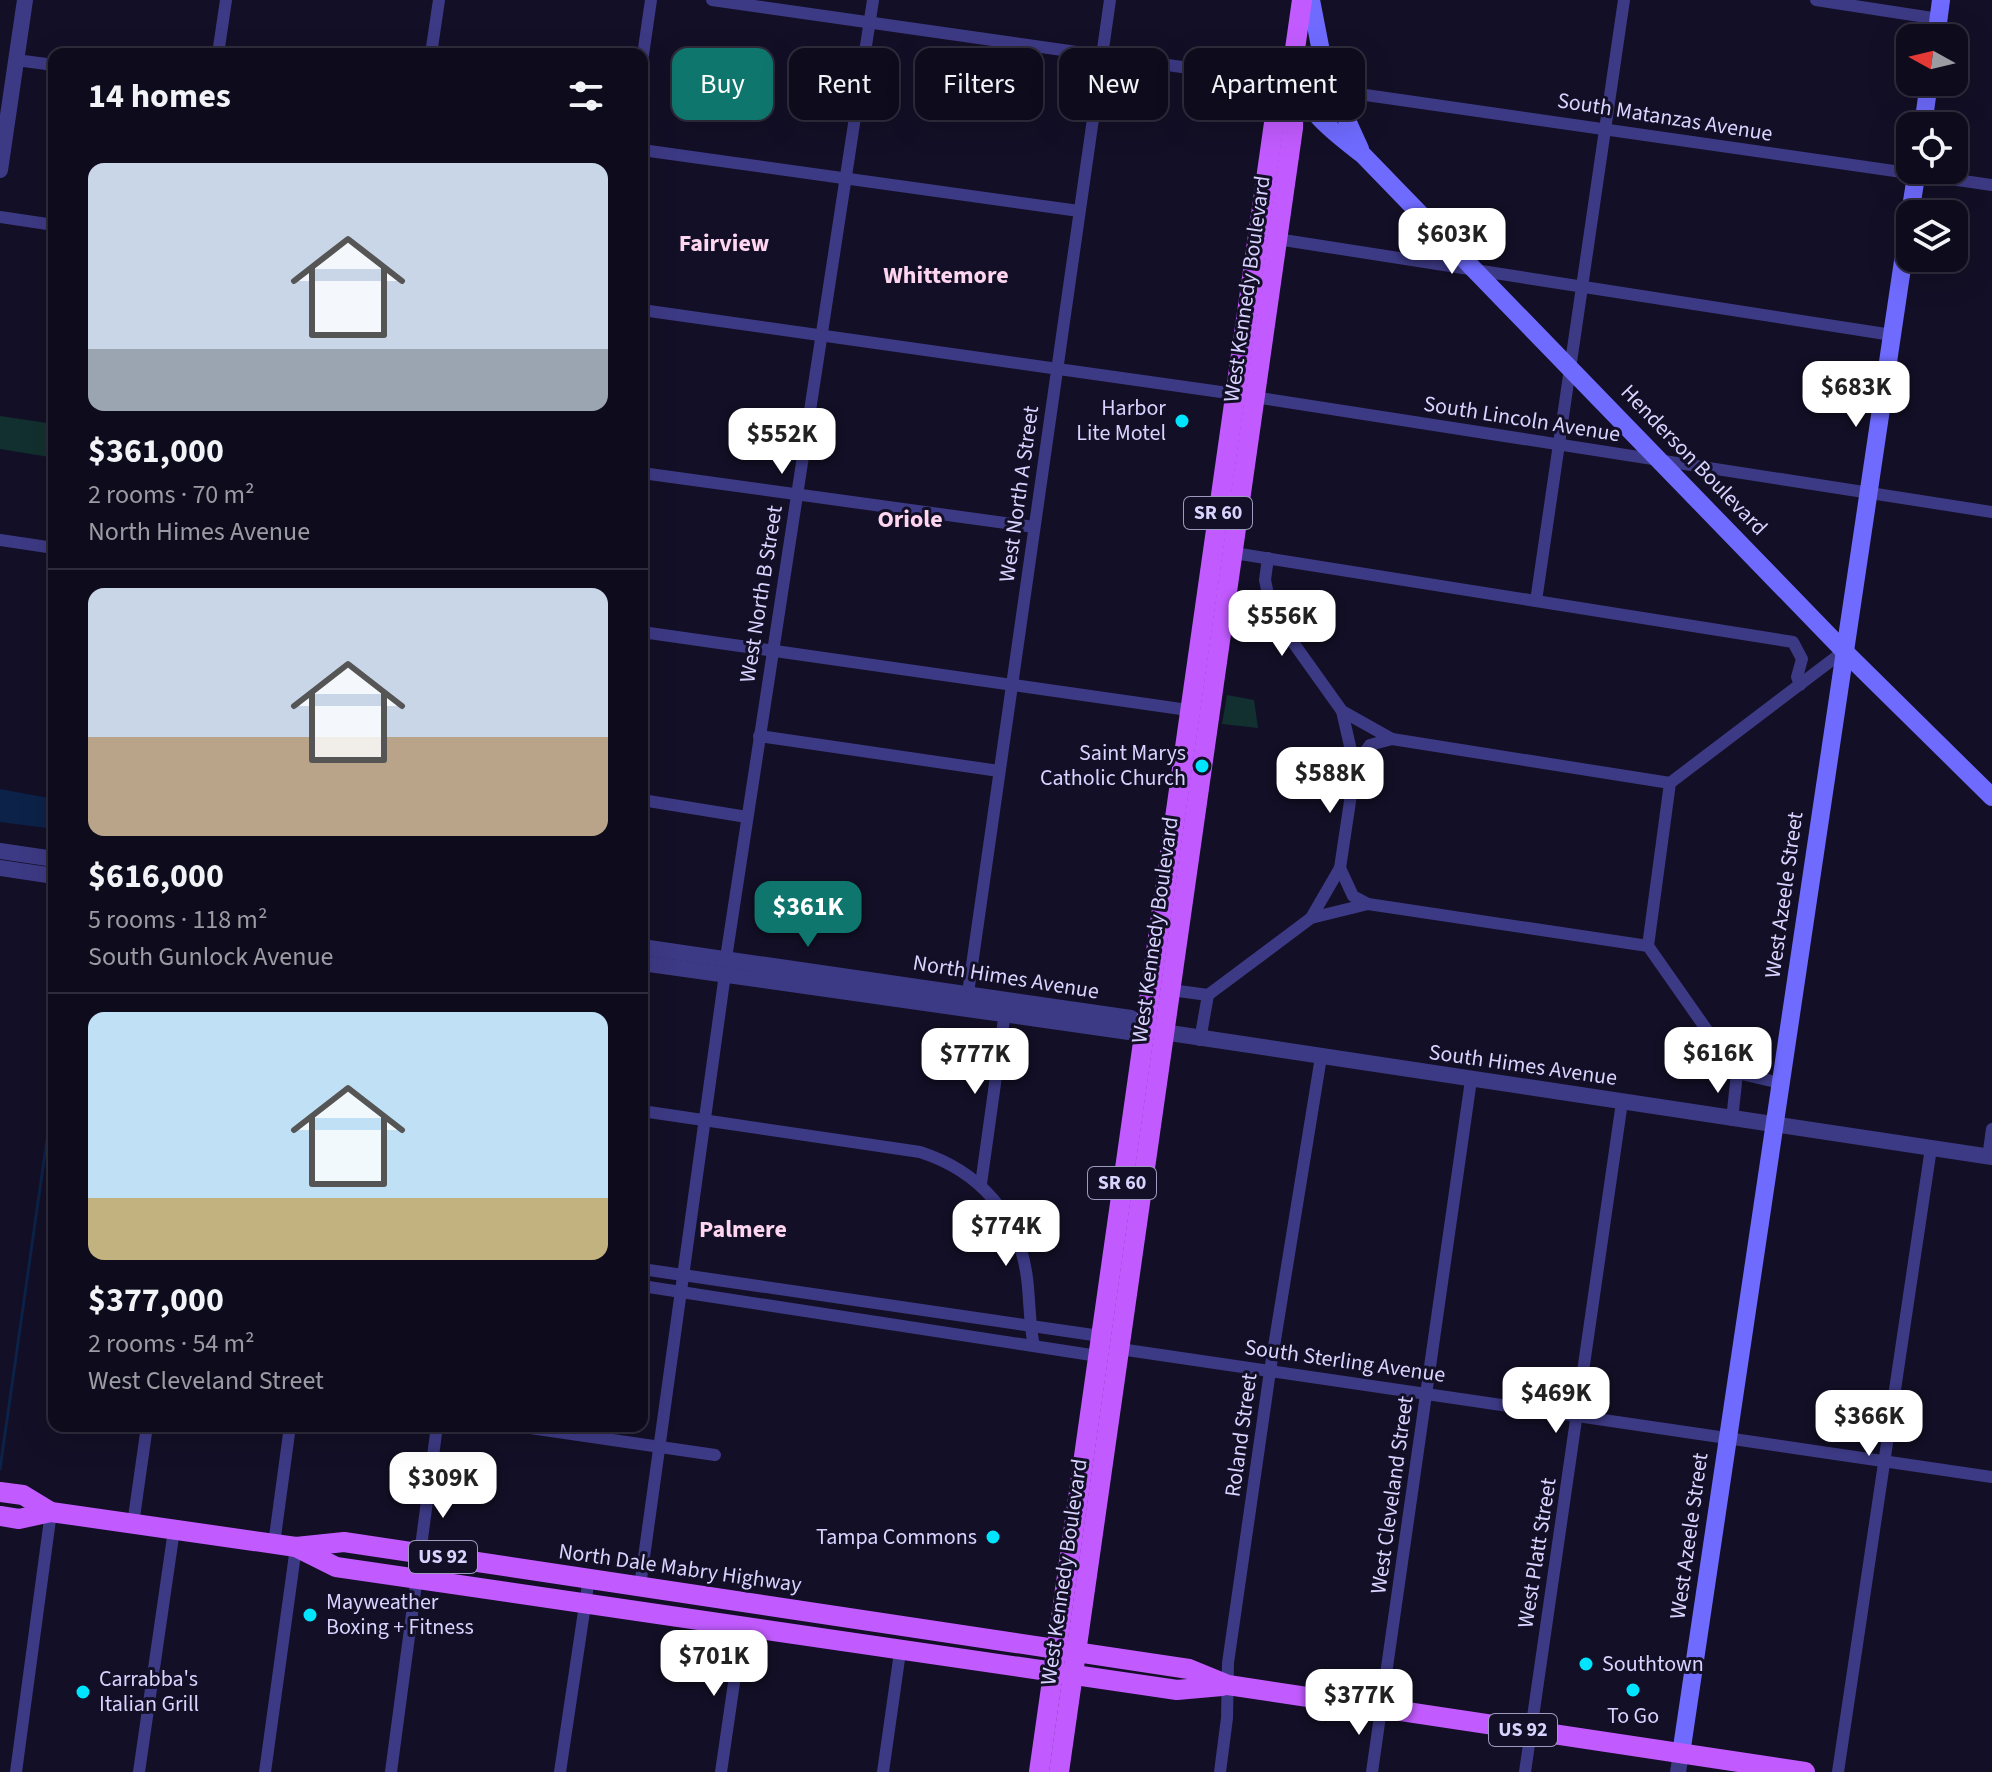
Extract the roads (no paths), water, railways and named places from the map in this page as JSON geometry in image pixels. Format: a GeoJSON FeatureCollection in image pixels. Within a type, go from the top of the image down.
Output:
{"type":"FeatureCollection","features":[{"type":"Feature","properties":{"kind":"main road","name":"West Kennedy Boulevard"},"geometry":{"type":"LineString","coordinates":[[1295,48],[1302,0]]}},
{"type":"Feature","properties":{"kind":"main road","name":"Henderson Boulevard"},"geometry":{"type":"LineString","coordinates":[[1311,0],[1322,48]]}},
{"type":"Feature","properties":{"kind":"main road","name":"West Kennedy Boulevard"},"geometry":{"type":"LineString","coordinates":[[1066,1652],[1106,1450],[1234,553],[1245,396],[1276,120]]}},
{"type":"Feature","properties":{"kind":"main road","name":"West Kennedy Boulevard"},"geometry":{"type":"LineString","coordinates":[[1039,1772],[1066,1652],[1099,1346],[1189,710],[1245,396],[1277,239],[1293,120]]}},
{"type":"Feature","properties":{"kind":"main road","name":"Henderson Boulevard"},"geometry":{"type":"LineString","coordinates":[[1323,120],[1363,155],[1844,651],[1992,797]]}},
{"type":"Feature","properties":{"kind":"main road","name":"Henderson Boulevard"},"geometry":{"type":"LineString","coordinates":[[1346,120],[1363,155]]}},
{"type":"Feature","properties":{"kind":"main road","name":"West Azeele Street"},"geometry":{"type":"LineString","coordinates":[[1680,1763],[1901,272]]}},
{"type":"Feature","properties":{"kind":"main road"},"geometry":{"type":"LineString","coordinates":[[1113,1243],[1120,1264],[1111,1330],[1120,1349]]}},
{"type":"Feature","properties":{"kind":"main road"},"geometry":{"type":"LineString","coordinates":[[1099,1346],[1107,1366],[1099,1430],[1106,1450]]}},
{"type":"Feature","properties":{"kind":"main road","name":"North Dale Mabry Highway"},"geometry":{"type":"LineString","coordinates":[[0,1492],[23,1495],[51,1512]]}},
{"type":"Feature","properties":{"kind":"main road","name":"North Dale Mabry Highway"},"geometry":{"type":"LineString","coordinates":[[0,1516],[19,1519],[51,1512],[296,1547],[344,1542],[1066,1652]]}},
{"type":"Feature","properties":{"kind":"main road","name":"North Dale Mabry Highway"},"geometry":{"type":"LineString","coordinates":[[296,1547],[336,1567],[900,1652],[1063,1673]]}},
{"type":"Feature","properties":{"kind":"main road"},"geometry":{"type":"LineString","coordinates":[[648,1614],[687,1607],[719,1609],[727,1599]]}},
{"type":"Feature","properties":{"kind":"main road","name":"US 92"},"geometry":{"type":"LineString","coordinates":[[1066,1652],[1189,1669],[1228,1685],[1530,1732],[1680,1763],[1805,1772]]}},
{"type":"Feature","properties":{"kind":"main road","name":"West Kennedy Boulevard"},"geometry":{"type":"LineString","coordinates":[[1059,1772],[1063,1673]]}},
{"type":"Feature","properties":{"kind":"main road","name":"US 92"},"geometry":{"type":"LineString","coordinates":[[1063,1673],[1177,1690],[1228,1685]]}},
{"type":"Feature","properties":{"kind":"street"},"geometry":{"type":"LineString","coordinates":[[0,170],[25,0]]}},
{"type":"Feature","properties":{"kind":"street"},"geometry":{"type":"LineString","coordinates":[[219,48],[226,0]]}},
{"type":"Feature","properties":{"kind":"street"},"geometry":{"type":"LineString","coordinates":[[432,48],[439,0]]}},
{"type":"Feature","properties":{"kind":"street"},"geometry":{"type":"LineString","coordinates":[[644,48],[651,0]]}},
{"type":"Feature","properties":{"kind":"street"},"geometry":{"type":"LineString","coordinates":[[712,0],[1059,50]]}},
{"type":"Feature","properties":{"kind":"street","name":"West North B Street"},"geometry":{"type":"LineString","coordinates":[[640,1586],[747,817],[873,0]]}},
{"type":"Feature","properties":{"kind":"street","name":"West North A Street"},"geometry":{"type":"LineString","coordinates":[[1103,48],[1110,0]]}},
{"type":"Feature","properties":{"kind":"street"},"geometry":{"type":"LineString","coordinates":[[1536,601],[1624,0]]}},
{"type":"Feature","properties":{"kind":"street"},"geometry":{"type":"LineString","coordinates":[[1816,0],[1940,9]]}},
{"type":"Feature","properties":{"kind":"street"},"geometry":{"type":"LineString","coordinates":[[16,60],[48,64]]}},
{"type":"Feature","properties":{"kind":"street","name":"South Matanzas Avenue"},"geometry":{"type":"LineString","coordinates":[[1365,95],[1896,169]]}},
{"type":"Feature","properties":{"kind":"street","name":"West North A Street"},"geometry":{"type":"LineString","coordinates":[[968,993],[1093,120]]}},
{"type":"Feature","properties":{"kind":"street"},"geometry":{"type":"LineString","coordinates":[[648,151],[1079,211]]}},
{"type":"Feature","properties":{"kind":"street","name":"South Matanzas Avenue"},"geometry":{"type":"LineString","coordinates":[[1968,181],[1992,185]]}},
{"type":"Feature","properties":{"kind":"street"},"geometry":{"type":"LineString","coordinates":[[0,217],[48,224]]}},
{"type":"Feature","properties":{"kind":"street"},"geometry":{"type":"LineString","coordinates":[[1277,239],[1892,335]]}},
{"type":"Feature","properties":{"kind":"street","name":"South Lincoln Avenue"},"geometry":{"type":"LineString","coordinates":[[648,311],[1245,396],[1992,512]]}},
{"type":"Feature","properties":{"kind":"street"},"geometry":{"type":"LineString","coordinates":[[648,474],[1034,527]]}},
{"type":"Feature","properties":{"kind":"street"},"geometry":{"type":"LineString","coordinates":[[0,540],[48,547]]}},
{"type":"Feature","properties":{"kind":"street"},"geometry":{"type":"LineString","coordinates":[[1234,553],[1793,642],[1802,659],[1797,677],[1800,685]]}},
{"type":"Feature","properties":{"kind":"street"},"geometry":{"type":"LineString","coordinates":[[1268,558],[1265,580],[1272,613],[1342,711],[1355,768],[1340,868],[1311,918]]}},
{"type":"Feature","properties":{"kind":"street"},"geometry":{"type":"LineString","coordinates":[[1227,596],[1249,600],[1272,613]]}},
{"type":"Feature","properties":{"kind":"street"},"geometry":{"type":"LineString","coordinates":[[648,633],[1210,713]]}},
{"type":"Feature","properties":{"kind":"street"},"geometry":{"type":"LineString","coordinates":[[1732,1120],[1737,1073],[1648,946],[1670,783],[1844,651]]}},
{"type":"Feature","properties":{"kind":"street"},"geometry":{"type":"LineString","coordinates":[[1342,711],[1392,739],[1670,783]]}},
{"type":"Feature","properties":{"kind":"street"},"geometry":{"type":"LineString","coordinates":[[759,736],[999,771]]}},
{"type":"Feature","properties":{"kind":"street"},"geometry":{"type":"LineString","coordinates":[[1355,768],[1370,745],[1392,739]]}},
{"type":"Feature","properties":{"kind":"street"},"geometry":{"type":"LineString","coordinates":[[648,801],[747,817]]}},
{"type":"Feature","properties":{"kind":"street"},"geometry":{"type":"LineString","coordinates":[[0,851],[48,858]]}},
{"type":"Feature","properties":{"kind":"street"},"geometry":{"type":"LineString","coordinates":[[0,868],[48,875]]}},
{"type":"Feature","properties":{"kind":"street"},"geometry":{"type":"LineString","coordinates":[[1340,868],[1353,896],[1368,904],[1648,946]]}},
{"type":"Feature","properties":{"kind":"street"},"geometry":{"type":"LineString","coordinates":[[1200,1040],[1208,995],[1311,918],[1368,904]]}},
{"type":"Feature","properties":{"kind":"street","name":"North Himes Avenue"},"geometry":{"type":"LineString","coordinates":[[648,948],[726,966],[1005,1012],[1129,1032],[1143,1029]]}},
{"type":"Feature","properties":{"kind":"street","name":"North Himes Avenue"},"geometry":{"type":"LineString","coordinates":[[648,963],[726,966],[968,993],[1131,1018],[1143,1029]]}},
{"type":"Feature","properties":{"kind":"street"},"geometry":{"type":"LineString","coordinates":[[1171,990],[1208,995]]}},
{"type":"Feature","properties":{"kind":"street"},"geometry":{"type":"LineString","coordinates":[[981,1184],[1005,1012]]}},
{"type":"Feature","properties":{"kind":"street","name":"South Himes Avenue"},"geometry":{"type":"LineString","coordinates":[[1143,1029],[1990,1157]]}},
{"type":"Feature","properties":{"kind":"street","name":"Roland Street"},"geometry":{"type":"LineString","coordinates":[[1220,1772],[1228,1685],[1270,1371],[1321,1057]]}},
{"type":"Feature","properties":{"kind":"street"},"geometry":{"type":"LineString","coordinates":[[1737,1073],[1780,1083]]}},
{"type":"Feature","properties":{"kind":"street","name":"West Cleveland Street"},"geometry":{"type":"LineString","coordinates":[[1372,1772],[1471,1080]]}},
{"type":"Feature","properties":{"kind":"street","name":"West Platt Street"},"geometry":{"type":"LineString","coordinates":[[1525,1772],[1622,1102]]}},
{"type":"Feature","properties":{"kind":"street"},"geometry":{"type":"LineString","coordinates":[[648,1112],[920,1152],[940,1159],[981,1184],[995,1198],[1017,1241],[1026,1274],[1029,1326],[1034,1346]]}},
{"type":"Feature","properties":{"kind":"street"},"geometry":{"type":"LineString","coordinates":[[1990,1157],[1992,1129]]}},
{"type":"Feature","properties":{"kind":"street"},"geometry":{"type":"LineString","coordinates":[[1838,1772],[1887,1461],[1931,1148]]}},
{"type":"Feature","properties":{"kind":"street"},"geometry":{"type":"LineString","coordinates":[[648,1270],[1029,1326],[1099,1346]]}},
{"type":"Feature","properties":{"kind":"street"},"geometry":{"type":"LineString","coordinates":[[648,1287],[1034,1346],[1099,1346]]}},
{"type":"Feature","properties":{"kind":"street"},"geometry":{"type":"LineString","coordinates":[[791,1308],[792,1290]]}},
{"type":"Feature","properties":{"kind":"street"},"geometry":{"type":"LineString","coordinates":[[828,1314],[831,1298]]}},
{"type":"Feature","properties":{"kind":"street","name":"South Sterling Avenue"},"geometry":{"type":"LineString","coordinates":[[1120,1349],[1992,1477]]}},
{"type":"Feature","properties":{"kind":"street"},"geometry":{"type":"LineString","coordinates":[[133,1524],[146,1432]]}},
{"type":"Feature","properties":{"kind":"street"},"geometry":{"type":"LineString","coordinates":[[274,1544],[289,1432]]}},
{"type":"Feature","properties":{"kind":"street"},"geometry":{"type":"LineString","coordinates":[[391,1772],[436,1432]]}},
{"type":"Feature","properties":{"kind":"street"},"geometry":{"type":"LineString","coordinates":[[557,1432],[715,1455]]}},
{"type":"Feature","properties":{"kind":"street"},"geometry":{"type":"LineString","coordinates":[[16,1772],[51,1512]]}},
{"type":"Feature","properties":{"kind":"street"},"geometry":{"type":"LineString","coordinates":[[139,1772],[174,1530]]}},
{"type":"Feature","properties":{"kind":"street"},"geometry":{"type":"LineString","coordinates":[[265,1772],[296,1547]]}},
{"type":"Feature","properties":{"kind":"street"},"geometry":{"type":"LineString","coordinates":[[560,1772],[589,1578]]}},
{"type":"Feature","properties":{"kind":"street"},"geometry":{"type":"LineString","coordinates":[[721,1772],[742,1628]]}},
{"type":"Feature","properties":{"kind":"street"},"geometry":{"type":"LineString","coordinates":[[883,1772],[900,1652]]}},
{"type":"Feature","properties":{"kind":"water"},"geometry":{"type":"Polygon","coordinates":[[[0,789],[48,798],[48,828],[0,822],[0,789]]]}},
{"type":"Feature","properties":{"kind":"waterway"},"geometry":{"type":"LineString","coordinates":[[0,1469],[48,1132]]}},
{"type":"Feature","properties":{"kind":"place","name":"Harbor Lite Motel"},"geometry":{"type":"Point","coordinates":[1182,421]}},
{"type":"Feature","properties":{"kind":"place","name":"Saint Marys Catholic Church"},"geometry":{"type":"Point","coordinates":[1202,766]}},
{"type":"Feature","properties":{"kind":"place","name":"Tampa Commons"},"geometry":{"type":"Point","coordinates":[993,1537]}},
{"type":"Feature","properties":{"kind":"place","name":"Mayweather Boxing + Fitness"},"geometry":{"type":"Point","coordinates":[310,1615]}},
{"type":"Feature","properties":{"kind":"place","name":"Southtown"},"geometry":{"type":"Point","coordinates":[1586,1664]}},
{"type":"Feature","properties":{"kind":"place","name":"To Go"},"geometry":{"type":"Point","coordinates":[1633,1690]}},
{"type":"Feature","properties":{"kind":"place","name":"Carrabba's Italian Grill"},"geometry":{"type":"Point","coordinates":[83,1692]}},
{"type":"Feature","properties":{"kind":"district","name":"Fairview"},"geometry":{"type":"Point","coordinates":[724,243]}},
{"type":"Feature","properties":{"kind":"district","name":"Whittemore"},"geometry":{"type":"Point","coordinates":[946,275]}},
{"type":"Feature","properties":{"kind":"district","name":"Oriole"},"geometry":{"type":"Point","coordinates":[910,519]}},
{"type":"Feature","properties":{"kind":"district","name":"Palmere"},"geometry":{"type":"Point","coordinates":[743,1229]}}]}
